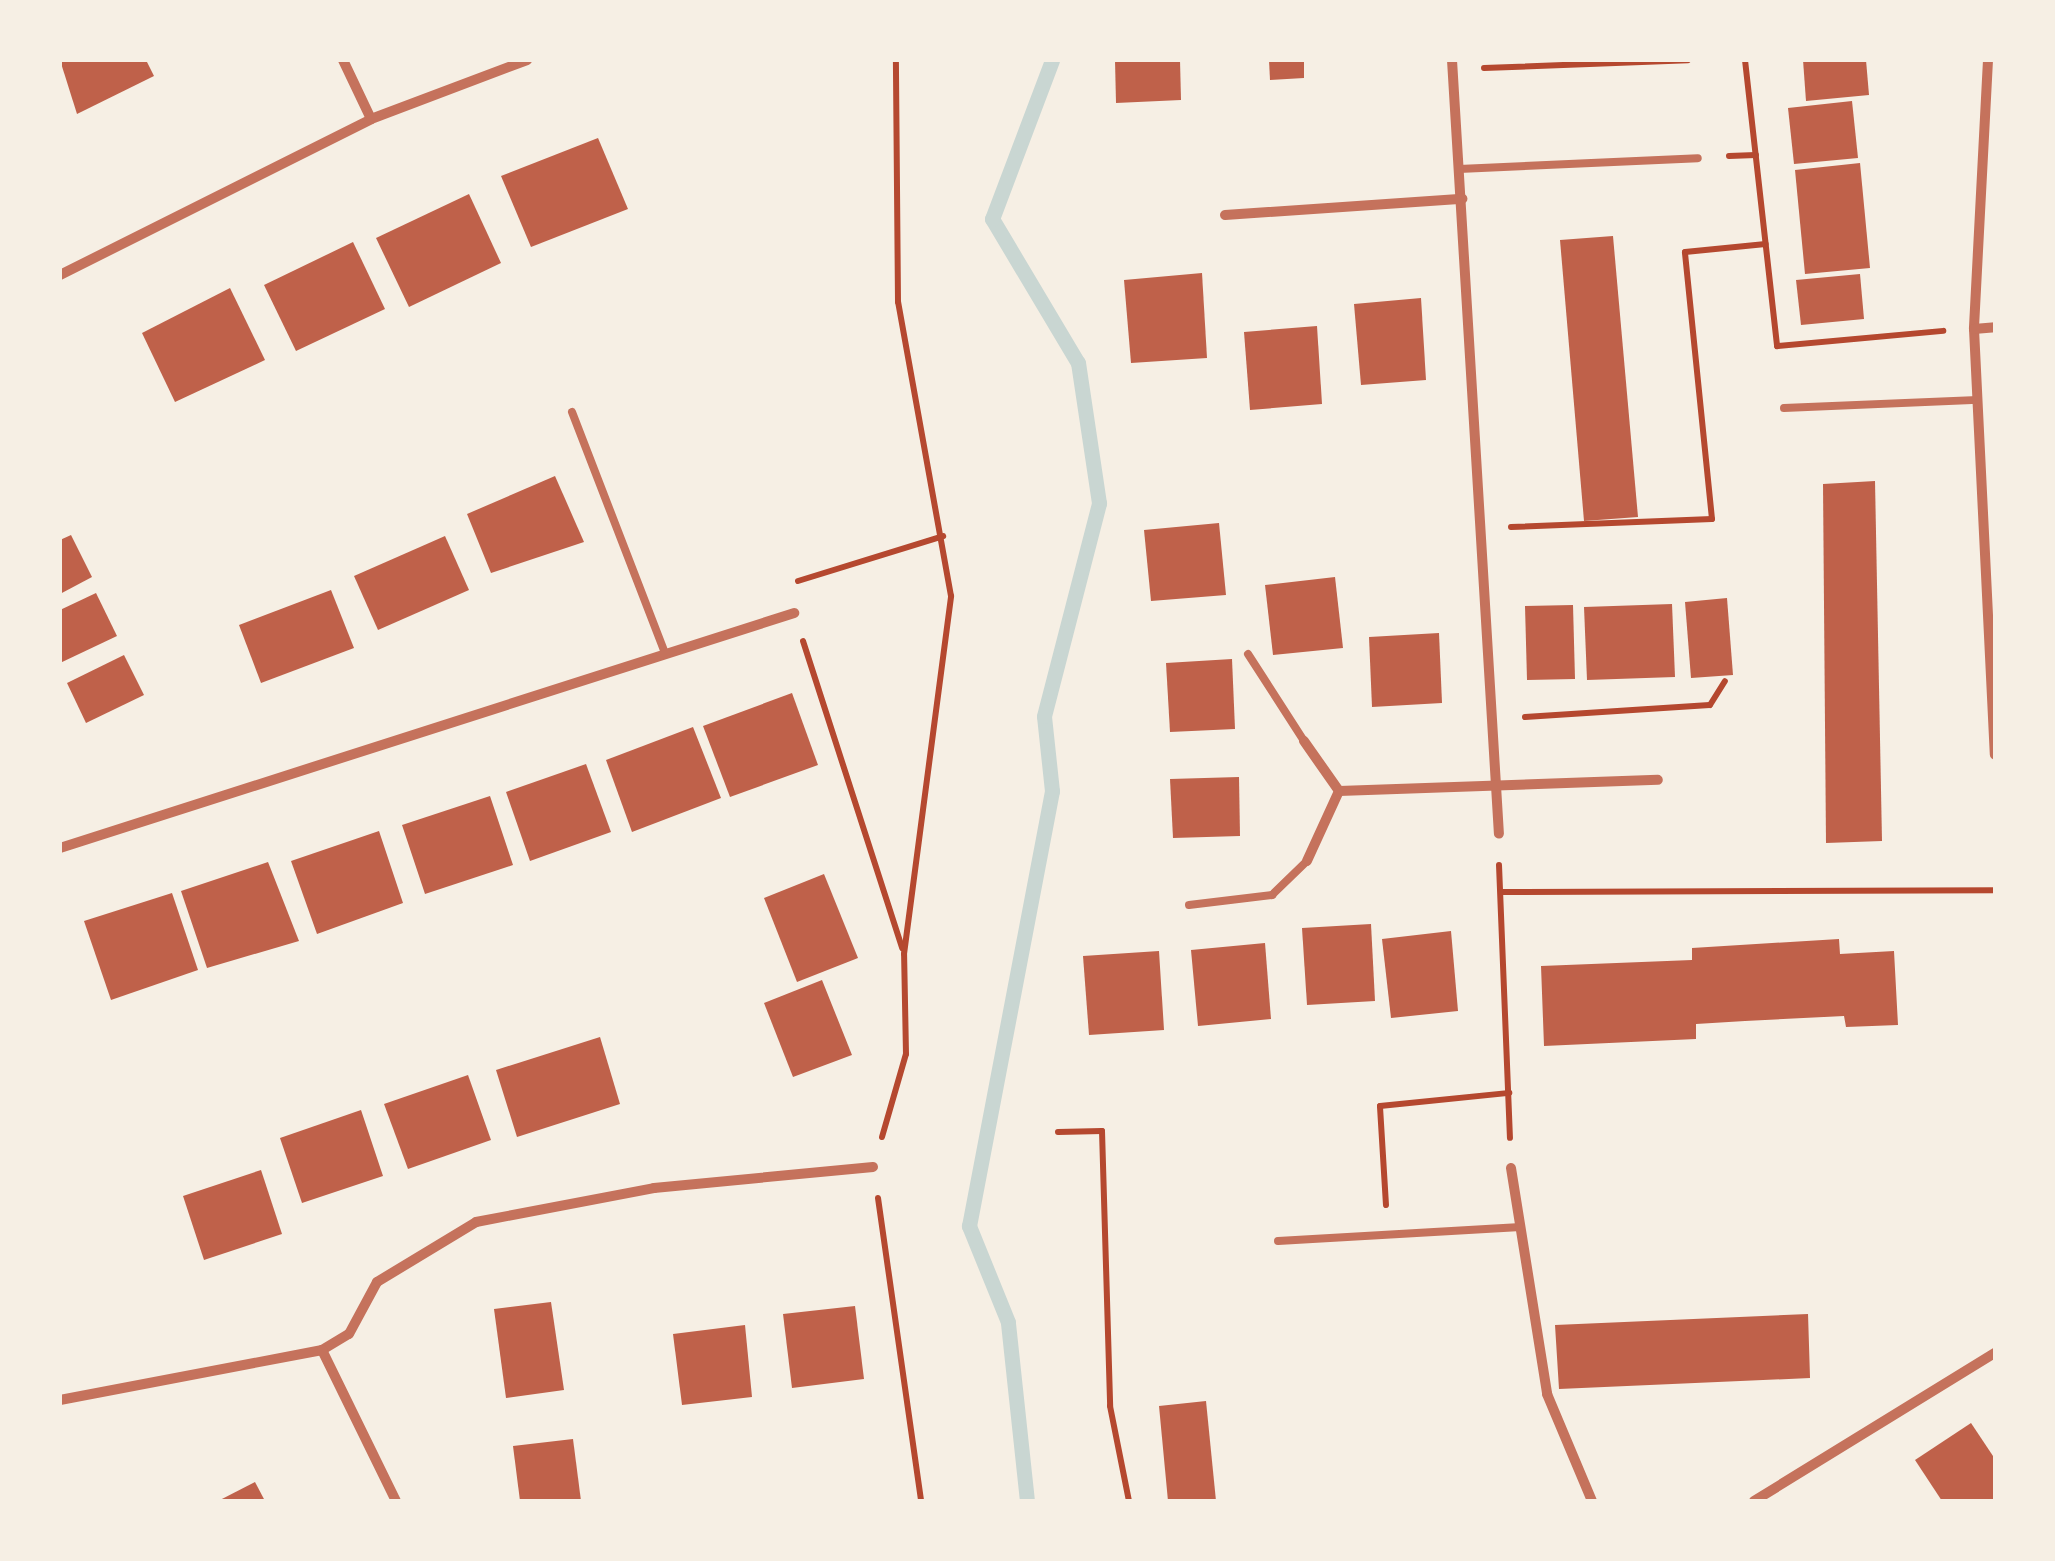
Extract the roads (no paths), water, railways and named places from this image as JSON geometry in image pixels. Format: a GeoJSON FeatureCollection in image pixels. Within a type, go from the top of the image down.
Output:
{"type":"FeatureCollection","features":[{"type":"Feature","properties":{"kind":"street"},"geometry":{"type":"LineString","coordinates":[[342,60],[371,119]]}},
{"type":"Feature","properties":{"kind":"street"},"geometry":{"type":"LineString","coordinates":[[60,275],[371,119],[526,60]]}},
{"type":"Feature","properties":{"kind":"street"},"geometry":{"type":"LineString","coordinates":[[1988,60],[1974,329],[1995,754]]}},
{"type":"Feature","properties":{"kind":"street"},"geometry":{"type":"LineString","coordinates":[[1452,65],[1484,528],[1498,834]]}},
{"type":"Feature","properties":{"kind":"street"},"geometry":{"type":"LineString","coordinates":[[1225,215],[1462,199]]}},
{"type":"Feature","properties":{"kind":"street"},"geometry":{"type":"LineString","coordinates":[[1974,329],[1995,328]]}},
{"type":"Feature","properties":{"kind":"street"},"geometry":{"type":"LineString","coordinates":[[60,848],[794,613]]}},
{"type":"Feature","properties":{"kind":"street"},"geometry":{"type":"LineString","coordinates":[[1304,740],[1339,791]]}},
{"type":"Feature","properties":{"kind":"street"},"geometry":{"type":"LineString","coordinates":[[1339,791],[1498,789],[1658,780]]}},
{"type":"Feature","properties":{"kind":"street"},"geometry":{"type":"LineString","coordinates":[[1307,861],[1339,791]]}},
{"type":"Feature","properties":{"kind":"street"},"geometry":{"type":"LineString","coordinates":[[60,1400],[322,1350],[349,1334],[377,1282],[476,1222],[654,1188],[873,1167]]}},
{"type":"Feature","properties":{"kind":"street"},"geometry":{"type":"LineString","coordinates":[[1511,1168],[1548,1394],[1592,1501]]}},
{"type":"Feature","properties":{"kind":"street"},"geometry":{"type":"LineString","coordinates":[[322,1350],[396,1501]]}},
{"type":"Feature","properties":{"kind":"street"},"geometry":{"type":"LineString","coordinates":[[1754,1501],[1995,1353]]}},
{"type":"Feature","properties":{"kind":"lane"},"geometry":{"type":"LineString","coordinates":[[1460,169],[1698,158]]}},
{"type":"Feature","properties":{"kind":"lane"},"geometry":{"type":"LineString","coordinates":[[1784,408],[1978,400]]}},
{"type":"Feature","properties":{"kind":"lane"},"geometry":{"type":"LineString","coordinates":[[572,412],[664,652]]}},
{"type":"Feature","properties":{"kind":"lane"},"geometry":{"type":"LineString","coordinates":[[1248,654],[1304,740]]}},
{"type":"Feature","properties":{"kind":"lane"},"geometry":{"type":"LineString","coordinates":[[1189,905],[1272,896],[1307,861]]}},
{"type":"Feature","properties":{"kind":"lane"},"geometry":{"type":"LineString","coordinates":[[1278,1240],[1521,1226]]}},
{"type":"Feature","properties":{"kind":"waterway"},"geometry":{"type":"LineString","coordinates":[[1027,1501],[1008,1322],[969,1226],[1052,791],[1044,716],[1099,503],[1078,363],[992,219],[1052,60]]}}]}
